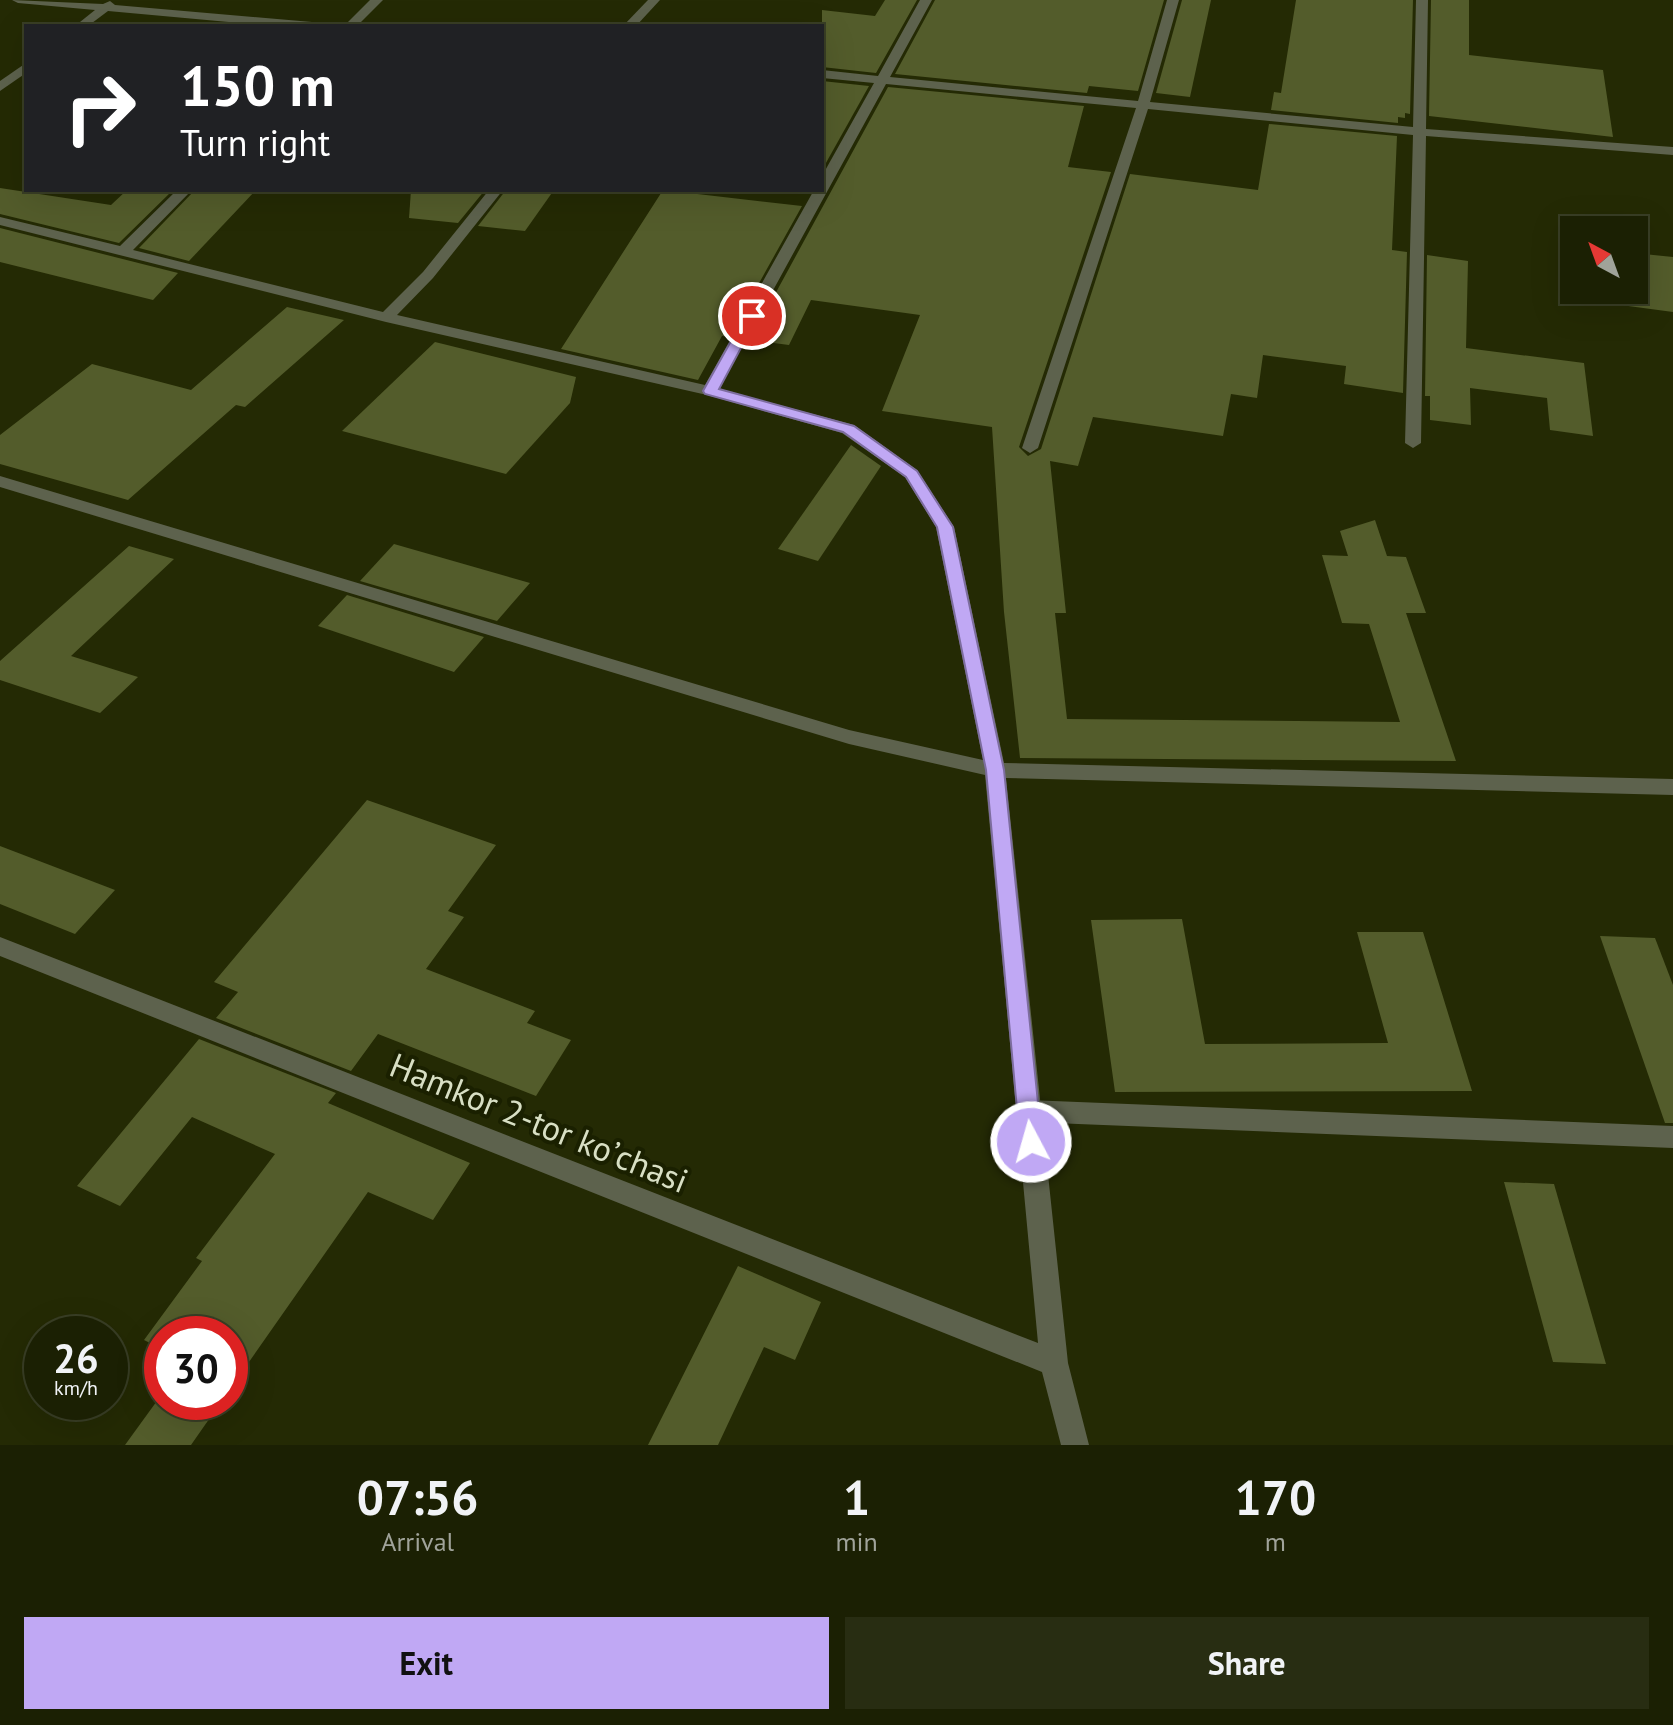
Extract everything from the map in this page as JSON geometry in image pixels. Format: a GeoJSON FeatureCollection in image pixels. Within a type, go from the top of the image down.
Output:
{"type":"FeatureCollection","features":[{"type":"Feature","properties":{"kind":"street"},"geometry":{"type":"LineString","coordinates":[[18,0],[289,24]]}},
{"type":"Feature","properties":{"kind":"street"},"geometry":{"type":"LineString","coordinates":[[84,24],[116,0]]}},
{"type":"Feature","properties":{"kind":"street"},"geometry":{"type":"LineString","coordinates":[[352,24],[377,0]]}},
{"type":"Feature","properties":{"kind":"street"},"geometry":{"type":"LineString","coordinates":[[631,24],[654,0]]}},
{"type":"Feature","properties":{"kind":"street"},"geometry":{"type":"LineString","coordinates":[[824,185],[926,0]]}},
{"type":"Feature","properties":{"kind":"street"},"geometry":{"type":"LineString","coordinates":[[1030,448],[1143,106],[1173,0]]}},
{"type":"Feature","properties":{"kind":"street"},"geometry":{"type":"LineString","coordinates":[[1413,443],[1422,0]]}},
{"type":"Feature","properties":{"kind":"street"},"geometry":{"type":"LineString","coordinates":[[0,87],[24,69]]}},
{"type":"Feature","properties":{"kind":"street"},"geometry":{"type":"LineString","coordinates":[[824,74],[1420,132],[1673,151]]}},
{"type":"Feature","properties":{"kind":"street"},"geometry":{"type":"LineString","coordinates":[[121,253],[183,192]]}},
{"type":"Feature","properties":{"kind":"street"},"geometry":{"type":"LineString","coordinates":[[386,317],[428,275],[494,192]]}},
{"type":"Feature","properties":{"kind":"street"},"geometry":{"type":"LineString","coordinates":[[710,391],[820,192]]}},
{"type":"Feature","properties":{"kind":"street"},"geometry":{"type":"LineString","coordinates":[[0,221],[386,317],[710,391],[848,429],[911,474],[945,527],[995,770],[1054,1363],[1075,1445]]}},
{"type":"Feature","properties":{"kind":"street"},"geometry":{"type":"LineString","coordinates":[[0,481],[849,737],[995,770],[1673,787]]}},
{"type":"Feature","properties":{"kind":"street","name":"Hamkor 2-tor koʼchasi"},"geometry":{"type":"LineString","coordinates":[[0,946],[1054,1363]]}},
{"type":"Feature","properties":{"kind":"street"},"geometry":{"type":"LineString","coordinates":[[1028,1111],[1673,1137]]}},
{"type":"Feature","properties":{"kind":"building"},"geometry":{"type":"Polygon","coordinates":[[[885,0],[917,0],[876,73],[824,67],[822,10],[875,16],[885,0]]]}},
{"type":"Feature","properties":{"kind":"building"},"geometry":{"type":"Polygon","coordinates":[[[935,0],[1164,0],[1138,91],[1089,86],[1087,93],[895,74],[935,0]]]}},
{"type":"Feature","properties":{"kind":"building"},"geometry":{"type":"Polygon","coordinates":[[[1182,0],[1211,0],[1190,97],[1156,93],[1182,0]]]}},
{"type":"Feature","properties":{"kind":"building"},"geometry":{"type":"Polygon","coordinates":[[[1296,0],[1413,0],[1410,114],[1405,113],[1405,118],[1398,117],[1398,123],[1271,110],[1274,92],[1281,93],[1296,0]]]}},
{"type":"Feature","properties":{"kind":"building"},"geometry":{"type":"Polygon","coordinates":[[[1431,0],[1469,0],[1469,55],[1603,70],[1613,137],[1429,116],[1431,0]]]}},
{"type":"Feature","properties":{"kind":"building"},"geometry":{"type":"Polygon","coordinates":[[[824,81],[869,86],[824,166],[824,81]]]}},
{"type":"Feature","properties":{"kind":"building"},"geometry":{"type":"Polygon","coordinates":[[[888,87],[1084,106],[1068,167],[1111,172],[1019,447],[1028,456],[1041,449],[1130,174],[1258,190],[1269,124],[1397,136],[1392,250],[1407,252],[1403,393],[1344,384],[1346,366],[1263,355],[1257,398],[1231,394],[1223,436],[1093,417],[1078,466],[1050,461],[1066,613],[1055,613],[1067,719],[1400,722],[1369,624],[1342,623],[1322,555],[1348,556],[1340,531],[1375,520],[1387,556],[1406,557],[1426,613],[1406,613],[1456,761],[1020,758],[1004,612],[992,427],[882,411],[920,315],[811,300],[789,345],[750,340],[888,87]]]}},
{"type":"Feature","properties":{"kind":"building"},"geometry":{"type":"Polygon","coordinates":[[[0,188],[111,205],[125,192],[171,192],[119,243],[0,214],[0,188]]]}},
{"type":"Feature","properties":{"kind":"building"},"geometry":{"type":"Polygon","coordinates":[[[193,192],[254,192],[189,261],[139,248],[193,192]]]}},
{"type":"Feature","properties":{"kind":"building"},"geometry":{"type":"Polygon","coordinates":[[[411,192],[483,192],[458,223],[409,218],[411,192]]]}},
{"type":"Feature","properties":{"kind":"building"},"geometry":{"type":"Polygon","coordinates":[[[504,192],[553,192],[525,231],[478,226],[504,192]]]}},
{"type":"Feature","properties":{"kind":"building"},"geometry":{"type":"Polygon","coordinates":[[[662,192],[802,206],[729,337],[722,336],[698,380],[561,349],[662,192]]]}},
{"type":"Feature","properties":{"kind":"building"},"geometry":{"type":"Polygon","coordinates":[[[0,228],[178,273],[153,300],[0,262],[0,228]]]}},
{"type":"Feature","properties":{"kind":"building"},"geometry":{"type":"Polygon","coordinates":[[[1648,254],[1673,257],[1673,312],[1613,304],[1648,304],[1648,254]]]}},
{"type":"Feature","properties":{"kind":"building"},"geometry":{"type":"Polygon","coordinates":[[[1427,255],[1468,261],[1466,348],[1584,363],[1593,436],[1550,430],[1547,398],[1470,388],[1471,425],[1430,420],[1430,396],[1425,396],[1427,255]]]}},
{"type":"Feature","properties":{"kind":"building"},"geometry":{"type":"Polygon","coordinates":[[[287,307],[344,320],[245,407],[236,405],[128,500],[0,464],[0,435],[92,364],[191,390],[287,307]]]}},
{"type":"Feature","properties":{"kind":"building"},"geometry":{"type":"Polygon","coordinates":[[[435,342],[576,377],[570,403],[506,474],[342,431],[435,342]]]}},
{"type":"Feature","properties":{"kind":"building"},"geometry":{"type":"Polygon","coordinates":[[[851,445],[881,466],[818,561],[778,549],[851,445]]]}},
{"type":"Feature","properties":{"kind":"building"},"geometry":{"type":"Polygon","coordinates":[[[394,544],[530,583],[497,621],[360,581],[394,544]]]}},
{"type":"Feature","properties":{"kind":"building"},"geometry":{"type":"Polygon","coordinates":[[[129,546],[174,559],[71,656],[138,677],[100,713],[0,680],[0,661],[129,546]]]}},
{"type":"Feature","properties":{"kind":"building"},"geometry":{"type":"Polygon","coordinates":[[[347,595],[484,637],[454,672],[318,626],[347,595]]]}},
{"type":"Feature","properties":{"kind":"building"},"geometry":{"type":"Polygon","coordinates":[[[367,800],[496,845],[448,911],[464,917],[426,969],[535,1011],[527,1023],[571,1040],[536,1096],[378,1034],[351,1071],[216,1018],[238,992],[214,982],[367,800]]]}},
{"type":"Feature","properties":{"kind":"building"},"geometry":{"type":"Polygon","coordinates":[[[0,846],[115,890],[75,934],[0,904],[0,846]]]}},
{"type":"Feature","properties":{"kind":"building"},"geometry":{"type":"Polygon","coordinates":[[[1182,919],[1205,1044],[1388,1043],[1357,932],[1423,932],[1472,1091],[1115,1092],[1091,920],[1182,919]]]}},
{"type":"Feature","properties":{"kind":"building"},"geometry":{"type":"Polygon","coordinates":[[[1600,936],[1655,938],[1673,985],[1673,1123],[1665,1123],[1600,936]]]}},
{"type":"Feature","properties":{"kind":"building"},"geometry":{"type":"Polygon","coordinates":[[[199,1039],[336,1093],[328,1103],[470,1163],[433,1220],[368,1192],[248,1363],[248,1316],[162,1316],[202,1261],[196,1258],[275,1154],[192,1117],[120,1206],[77,1186],[199,1039]]]}},
{"type":"Feature","properties":{"kind":"building"},"geometry":{"type":"Polygon","coordinates":[[[1504,1182],[1554,1184],[1606,1364],[1553,1362],[1504,1182]]]}},
{"type":"Feature","properties":{"kind":"building"},"geometry":{"type":"Polygon","coordinates":[[[738,1266],[821,1302],[795,1360],[764,1347],[718,1445],[648,1445],[738,1266]]]}},
{"type":"Feature","properties":{"kind":"building"},"geometry":{"type":"Polygon","coordinates":[[[144,1419],[208,1420],[191,1445],[125,1445],[144,1419]]]}},
{"type":"Feature","properties":{"kind":"route"},"geometry":{"type":"LineString","coordinates":[[752,316],[710,391],[848,429],[911,474],[945,527],[995,770],[1031,1142]]}}]}
